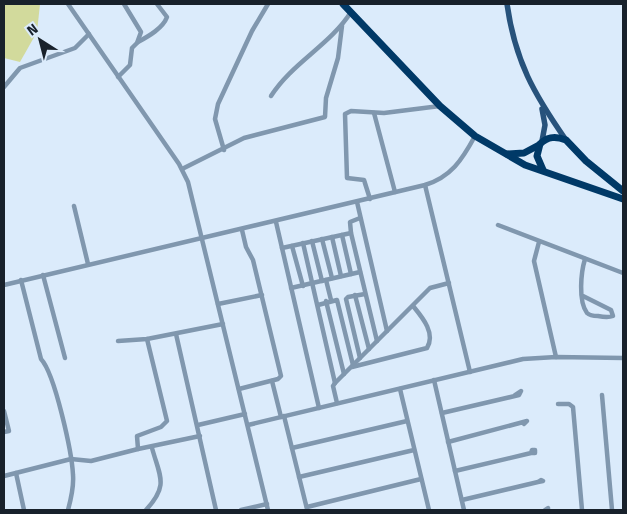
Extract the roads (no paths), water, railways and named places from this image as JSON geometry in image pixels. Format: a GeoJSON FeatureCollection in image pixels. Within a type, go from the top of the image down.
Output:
{"type":"FeatureCollection","features":[{"type":"Feature","properties":{"kind":"highway"},"geometry":{"type":"LineString","coordinates":[[343,4],[440,106],[475,136],[502,153],[543,171],[623,199]]}},
{"type":"Feature","properties":{"kind":"highway"},"geometry":{"type":"LineString","coordinates":[[502,153],[519,155],[553,137],[566,140],[602,176],[623,191]]}},
{"type":"Feature","properties":{"kind":"highway"},"geometry":{"type":"LineString","coordinates":[[541,142],[537,160],[543,171]]}},
{"type":"Feature","properties":{"kind":"highway"},"geometry":{"type":"LineString","coordinates":[[594,190],[601,184],[602,176]]}},
{"type":"Feature","properties":{"kind":"main road"},"geometry":{"type":"LineString","coordinates":[[507,4],[517,54],[539,102],[545,120],[541,142]]}},
{"type":"Feature","properties":{"kind":"main road"},"geometry":{"type":"LineString","coordinates":[[539,102],[566,140]]}},
{"type":"Feature","properties":{"kind":"street"},"geometry":{"type":"LineString","coordinates":[[68,4],[182,169],[188,182],[268,510]]}},
{"type":"Feature","properties":{"kind":"street"},"geometry":{"type":"LineString","coordinates":[[124,4],[140,27],[141,32],[137,43]]}},
{"type":"Feature","properties":{"kind":"street"},"geometry":{"type":"LineString","coordinates":[[118,77],[130,64],[132,48],[166,20],[167,17],[157,4]]}},
{"type":"Feature","properties":{"kind":"street"},"geometry":{"type":"LineString","coordinates":[[224,150],[215,120],[218,104],[259,17],[268,4]]}},
{"type":"Feature","properties":{"kind":"street"},"geometry":{"type":"LineString","coordinates":[[271,96],[281,81],[342,26],[351,12]]}},
{"type":"Feature","properties":{"kind":"street"},"geometry":{"type":"LineString","coordinates":[[182,169],[224,150],[244,138],[325,117],[326,98],[338,58],[342,26]]}},
{"type":"Feature","properties":{"kind":"street"},"geometry":{"type":"LineString","coordinates":[[4,87],[20,68],[75,48],[89,34]]}},
{"type":"Feature","properties":{"kind":"street"},"geometry":{"type":"LineString","coordinates":[[370,199],[364,180],[346,178],[344,117],[352,110],[374,113],[440,106]]}},
{"type":"Feature","properties":{"kind":"street"},"geometry":{"type":"LineString","coordinates":[[374,113],[395,192]]}},
{"type":"Feature","properties":{"kind":"street"},"geometry":{"type":"LineString","coordinates":[[4,285],[88,264],[276,222],[425,185],[441,179],[451,172],[475,136]]}},
{"type":"Feature","properties":{"kind":"street"},"geometry":{"type":"LineString","coordinates":[[425,185],[470,372]]}},
{"type":"Feature","properties":{"kind":"street"},"geometry":{"type":"LineString","coordinates":[[356,202],[387,331]]}},
{"type":"Feature","properties":{"kind":"street"},"geometry":{"type":"LineString","coordinates":[[74,206],[88,264]]}},
{"type":"Feature","properties":{"kind":"street"},"geometry":{"type":"LineString","coordinates":[[360,218],[350,222],[350,233],[377,341]]}},
{"type":"Feature","properties":{"kind":"street"},"geometry":{"type":"LineString","coordinates":[[276,222],[319,408]]}},
{"type":"Feature","properties":{"kind":"street"},"geometry":{"type":"LineString","coordinates":[[498,225],[623,273]]}},
{"type":"Feature","properties":{"kind":"street"},"geometry":{"type":"LineString","coordinates":[[239,389],[280,378],[262,294],[253,260],[246,247],[242,230]]}},
{"type":"Feature","properties":{"kind":"street"},"geometry":{"type":"LineString","coordinates":[[282,248],[350,233]]}},
{"type":"Feature","properties":{"kind":"street"},"geometry":{"type":"LineString","coordinates":[[342,235],[351,274]]}},
{"type":"Feature","properties":{"kind":"street"},"geometry":{"type":"LineString","coordinates":[[332,237],[341,276]]}},
{"type":"Feature","properties":{"kind":"street"},"geometry":{"type":"LineString","coordinates":[[322,239],[332,278]]}},
{"type":"Feature","properties":{"kind":"street"},"geometry":{"type":"LineString","coordinates":[[312,241],[324,280],[344,374]]}},
{"type":"Feature","properties":{"kind":"street"},"geometry":{"type":"LineString","coordinates":[[539,242],[534,261],[556,357]]}},
{"type":"Feature","properties":{"kind":"street"},"geometry":{"type":"LineString","coordinates":[[303,243],[335,383]]}},
{"type":"Feature","properties":{"kind":"street"},"geometry":{"type":"LineString","coordinates":[[292,246],[303,286]]}},
{"type":"Feature","properties":{"kind":"street"},"geometry":{"type":"LineString","coordinates":[[583,296],[611,310],[613,316],[599,316],[587,313],[583,296],[580,275],[585,259]]}},
{"type":"Feature","properties":{"kind":"street"},"geometry":{"type":"LineString","coordinates":[[291,288],[360,272]]}},
{"type":"Feature","properties":{"kind":"street"},"geometry":{"type":"LineString","coordinates":[[43,275],[65,358]]}},
{"type":"Feature","properties":{"kind":"street"},"geometry":{"type":"LineString","coordinates":[[21,280],[41,359],[47,366],[51,379],[71,459],[73,488],[68,510]]}},
{"type":"Feature","properties":{"kind":"street"},"geometry":{"type":"LineString","coordinates":[[336,403],[333,389],[335,383],[430,288],[449,283]]}},
{"type":"Feature","properties":{"kind":"street"},"geometry":{"type":"LineString","coordinates":[[218,304],[262,294]]}},
{"type":"Feature","properties":{"kind":"street"},"geometry":{"type":"LineString","coordinates":[[360,358],[346,299],[355,295],[365,294]]}},
{"type":"Feature","properties":{"kind":"street"},"geometry":{"type":"LineString","coordinates":[[355,295],[369,350]]}},
{"type":"Feature","properties":{"kind":"street"},"geometry":{"type":"LineString","coordinates":[[318,305],[329,301],[337,301],[352,366]]}},
{"type":"Feature","properties":{"kind":"street"},"geometry":{"type":"LineString","coordinates":[[352,366],[427,348],[430,337],[426,324],[412,306]]}},
{"type":"Feature","properties":{"kind":"street"},"geometry":{"type":"LineString","coordinates":[[118,341],[147,339],[223,324]]}},
{"type":"Feature","properties":{"kind":"street"},"geometry":{"type":"LineString","coordinates":[[176,334],[216,510]]}},
{"type":"Feature","properties":{"kind":"street"},"geometry":{"type":"LineString","coordinates":[[138,449],[137,436],[160,427],[167,421],[147,339]]}},
{"type":"Feature","properties":{"kind":"street"},"geometry":{"type":"LineString","coordinates":[[248,425],[523,359],[556,357],[623,358]]}},
{"type":"Feature","properties":{"kind":"street"},"geometry":{"type":"LineString","coordinates":[[434,380],[464,510]]}},
{"type":"Feature","properties":{"kind":"street"},"geometry":{"type":"LineString","coordinates":[[272,381],[292,448],[307,509],[421,479]]}},
{"type":"Feature","properties":{"kind":"street"},"geometry":{"type":"LineString","coordinates":[[400,389],[429,510],[422,510]]}},
{"type":"Feature","properties":{"kind":"street"},"geometry":{"type":"LineString","coordinates":[[442,413],[516,395]]}},
{"type":"Feature","properties":{"kind":"street"},"geometry":{"type":"LineString","coordinates":[[602,395],[612,510]]}},
{"type":"Feature","properties":{"kind":"street"},"geometry":{"type":"LineString","coordinates":[[558,404],[573,406],[582,510]]}},
{"type":"Feature","properties":{"kind":"street"},"geometry":{"type":"LineString","coordinates":[[4,411],[9,431],[4,432]]}},
{"type":"Feature","properties":{"kind":"street"},"geometry":{"type":"LineString","coordinates":[[198,425],[245,414]]}},
{"type":"Feature","properties":{"kind":"street"},"geometry":{"type":"LineString","coordinates":[[292,448],[407,421]]}},
{"type":"Feature","properties":{"kind":"street"},"geometry":{"type":"LineString","coordinates":[[448,442],[524,424]]}},
{"type":"Feature","properties":{"kind":"street"},"geometry":{"type":"LineString","coordinates":[[4,476],[71,459],[91,461],[200,436]]}},
{"type":"Feature","properties":{"kind":"street"},"geometry":{"type":"LineString","coordinates":[[146,510],[160,493],[162,486],[152,448]]}},
{"type":"Feature","properties":{"kind":"street"},"geometry":{"type":"LineString","coordinates":[[299,477],[414,450]]}},
{"type":"Feature","properties":{"kind":"street"},"geometry":{"type":"LineString","coordinates":[[455,471],[531,453]]}},
{"type":"Feature","properties":{"kind":"street"},"geometry":{"type":"LineString","coordinates":[[16,472],[24,510]]}},
{"type":"Feature","properties":{"kind":"street"},"geometry":{"type":"LineString","coordinates":[[462,500],[538,482]]}},
{"type":"Feature","properties":{"kind":"street"},"geometry":{"type":"LineString","coordinates":[[241,510],[267,504]]}}]}
